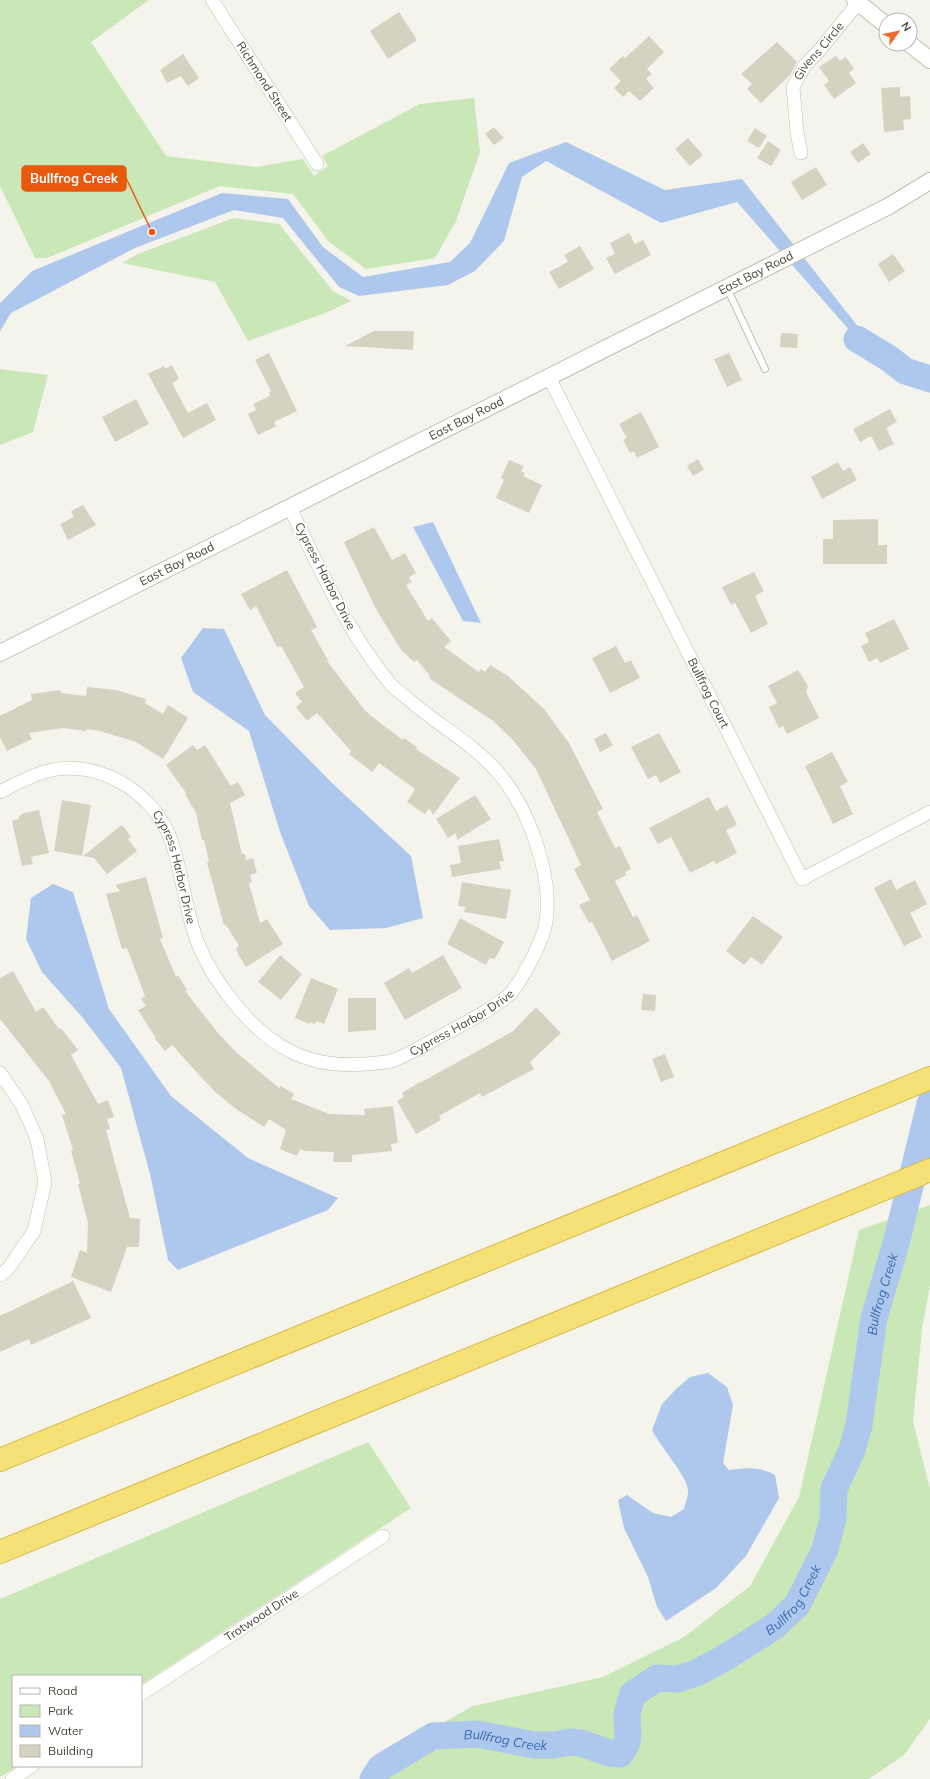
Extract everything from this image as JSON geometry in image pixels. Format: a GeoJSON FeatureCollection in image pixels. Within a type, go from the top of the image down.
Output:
{"type":"FeatureCollection","features":[{"type":"Feature","properties":{"kind":"highway"},"geometry":{"type":"LineString","coordinates":[[0,1460],[930,1078]]}},
{"type":"Feature","properties":{"kind":"highway"},"geometry":{"type":"LineString","coordinates":[[0,1552],[930,1170]]}},
{"type":"Feature","properties":{"kind":"street","name":"Richmond Street"},"geometry":{"type":"LineString","coordinates":[[212,0],[317,164]]}},
{"type":"Feature","properties":{"kind":"street"},"geometry":{"type":"LineString","coordinates":[[857,1],[878,18]]}},
{"type":"Feature","properties":{"kind":"street","name":"Givens Circle"},"geometry":{"type":"LineString","coordinates":[[800,153],[793,87],[805,65],[818,52],[857,1]]}},
{"type":"Feature","properties":{"kind":"street"},"geometry":{"type":"LineString","coordinates":[[918,50],[930,60]]}},
{"type":"Feature","properties":{"kind":"street","name":"East Bay Road"},"geometry":{"type":"LineString","coordinates":[[0,653],[768,268],[889,206],[930,181]]}},
{"type":"Feature","properties":{"kind":"street","name":"Bullfrog Court"},"geometry":{"type":"LineString","coordinates":[[549,377],[802,879],[930,812]]}},
{"type":"Feature","properties":{"kind":"street","name":"Cypress Harbor Drive"},"geometry":{"type":"LineString","coordinates":[[0,792],[43,772],[80,769],[103,774],[119,781],[143,798],[157,814],[170,837],[178,862],[194,930],[206,962],[234,1004],[259,1028],[286,1049],[299,1055],[327,1063],[356,1065],[389,1062],[417,1049],[485,1011],[508,995],[523,973],[538,946],[546,923],[548,895],[542,866],[529,825],[515,797],[500,776],[471,747],[420,710],[389,684],[353,632],[290,508]]}},
{"type":"Feature","properties":{"kind":"street"},"geometry":{"type":"LineString","coordinates":[[0,1074],[22,1105],[37,1139],[45,1182],[34,1231],[8,1269],[0,1275]]}},
{"type":"Feature","properties":{"kind":"street","name":"Trotwood Drive"},"geometry":{"type":"LineString","coordinates":[[142,1693],[383,1536]]}},
{"type":"Feature","properties":{"kind":"street"},"geometry":{"type":"LineString","coordinates":[[12,1779],[30,1767]]}},
{"type":"Feature","properties":{"kind":"lane"},"geometry":{"type":"LineString","coordinates":[[727,288],[764,369]]}},
{"type":"Feature","properties":{"kind":"green space"},"geometry":{"type":"Polygon","coordinates":[[[0,0],[149,0],[91,42],[166,156],[256,167],[303,159],[314,176],[328,166],[322,156],[420,104],[474,98],[480,152],[456,221],[435,258],[366,269],[329,242],[293,194],[220,186],[47,258],[35,258],[0,186],[0,0]]]}},
{"type":"Feature","properties":{"kind":"green space"},"geometry":{"type":"Polygon","coordinates":[[[234,218],[279,224],[333,291],[351,301],[328,312],[248,341],[215,282],[122,263],[138,254],[234,218]]]}},
{"type":"Feature","properties":{"kind":"green space"},"geometry":{"type":"Polygon","coordinates":[[[0,369],[48,375],[33,432],[0,445],[0,369]]]}},
{"type":"Feature","properties":{"kind":"green space"},"geometry":{"type":"Polygon","coordinates":[[[930,1205],[930,1285],[922,1329],[913,1421],[930,1489],[930,1719],[904,1755],[869,1779],[366,1779],[405,1744],[473,1706],[603,1677],[684,1637],[750,1586],[799,1497],[859,1230],[930,1205]]]}},
{"type":"Feature","properties":{"kind":"green space"},"geometry":{"type":"Polygon","coordinates":[[[368,1442],[411,1508],[142,1684],[142,1675],[12,1675],[12,1767],[16,1767],[0,1777],[0,1599],[368,1442]]]}},
{"type":"Feature","properties":{"kind":"water"},"geometry":{"type":"Polygon","coordinates":[[[566,142],[665,190],[742,179],[867,338],[857,339],[737,202],[661,223],[546,161],[522,177],[504,241],[475,271],[448,285],[359,296],[339,287],[283,218],[234,210],[135,248],[11,313],[0,331],[0,303],[32,271],[222,193],[288,199],[323,247],[363,277],[450,262],[470,243],[509,163],[566,142]]]}},
{"type":"Feature","properties":{"kind":"water"},"geometry":{"type":"Polygon","coordinates":[[[433,522],[481,623],[463,621],[413,527],[433,522]]]}},
{"type":"Feature","properties":{"kind":"water"},"geometry":{"type":"Polygon","coordinates":[[[203,628],[224,629],[265,715],[332,783],[411,856],[423,918],[386,928],[330,930],[309,906],[280,832],[249,731],[193,692],[181,658],[203,628]]]}},
{"type":"Feature","properties":{"kind":"water"},"geometry":{"type":"Polygon","coordinates":[[[53,884],[73,892],[109,1009],[171,1096],[248,1158],[338,1198],[328,1210],[178,1270],[168,1260],[150,1174],[121,1068],[83,1018],[42,972],[26,939],[31,898],[53,884]]]}},
{"type":"Feature","properties":{"kind":"water"},"geometry":{"type":"Polygon","coordinates":[[[708,1373],[727,1387],[733,1405],[723,1463],[729,1470],[747,1468],[758,1469],[775,1475],[779,1498],[746,1556],[716,1588],[666,1621],[657,1607],[648,1577],[624,1528],[618,1500],[627,1495],[653,1513],[671,1517],[684,1509],[688,1494],[686,1484],[678,1469],[652,1430],[662,1404],[676,1389],[690,1377],[708,1373]]]}},
{"type":"Feature","properties":{"kind":"building"},"geometry":{"type":"Polygon","coordinates":[[[399,12],[417,40],[388,59],[370,31],[399,12]]]}},
{"type":"Feature","properties":{"kind":"building"},"geometry":{"type":"Polygon","coordinates":[[[649,36],[664,52],[647,69],[652,74],[646,79],[654,88],[640,101],[629,91],[623,97],[614,88],[621,81],[609,69],[623,56],[625,58],[649,36]]]}},
{"type":"Feature","properties":{"kind":"building"},"geometry":{"type":"Polygon","coordinates":[[[777,42],[797,62],[790,75],[761,103],[747,89],[752,84],[741,74],[777,42]]]}},
{"type":"Feature","properties":{"kind":"building"},"geometry":{"type":"Polygon","coordinates":[[[183,54],[199,78],[188,86],[181,76],[167,83],[160,70],[183,54]]]}},
{"type":"Feature","properties":{"kind":"building"},"geometry":{"type":"Polygon","coordinates":[[[836,56],[840,61],[846,57],[854,69],[849,73],[856,83],[834,99],[824,85],[829,81],[819,67],[836,56]]]}},
{"type":"Feature","properties":{"kind":"building"},"geometry":{"type":"Polygon","coordinates":[[[900,87],[900,97],[910,96],[911,119],[903,120],[904,130],[884,132],[881,88],[900,87]]]}},
{"type":"Feature","properties":{"kind":"building"},"geometry":{"type":"Polygon","coordinates":[[[494,127],[504,138],[494,145],[485,134],[494,127]]]}},
{"type":"Feature","properties":{"kind":"building"},"geometry":{"type":"Polygon","coordinates":[[[755,128],[767,136],[759,148],[747,141],[755,128]]]}},
{"type":"Feature","properties":{"kind":"building"},"geometry":{"type":"Polygon","coordinates":[[[688,138],[703,155],[690,166],[675,149],[688,138]]]}},
{"type":"Feature","properties":{"kind":"building"},"geometry":{"type":"Polygon","coordinates":[[[768,141],[781,150],[771,166],[757,158],[768,141]]]}},
{"type":"Feature","properties":{"kind":"building"},"geometry":{"type":"Polygon","coordinates":[[[863,143],[871,154],[858,163],[850,152],[863,143]]]}},
{"type":"Feature","properties":{"kind":"building"},"geometry":{"type":"Polygon","coordinates":[[[816,167],[827,185],[802,200],[791,182],[816,167]]]}},
{"type":"Feature","properties":{"kind":"building"},"geometry":{"type":"Polygon","coordinates":[[[629,233],[635,244],[643,240],[651,255],[615,274],[606,258],[615,254],[610,243],[629,233]]]}},
{"type":"Feature","properties":{"kind":"building"},"geometry":{"type":"Polygon","coordinates":[[[580,246],[594,269],[559,289],[549,272],[568,262],[564,255],[580,246]]]}},
{"type":"Feature","properties":{"kind":"building"},"geometry":{"type":"Polygon","coordinates":[[[893,254],[905,271],[889,282],[878,264],[893,254]]]}},
{"type":"Feature","properties":{"kind":"building"},"geometry":{"type":"Polygon","coordinates":[[[374,331],[414,331],[413,350],[345,346],[374,331]]]}},
{"type":"Feature","properties":{"kind":"building"},"geometry":{"type":"Polygon","coordinates":[[[781,333],[798,334],[797,348],[780,347],[781,333]]]}},
{"type":"Feature","properties":{"kind":"building"},"geometry":{"type":"Polygon","coordinates":[[[269,353],[297,411],[274,422],[276,426],[258,435],[248,414],[256,410],[253,404],[270,396],[269,392],[271,391],[255,360],[269,353]]]}},
{"type":"Feature","properties":{"kind":"building"},"geometry":{"type":"Polygon","coordinates":[[[729,353],[742,380],[727,387],[714,359],[729,353]]]}},
{"type":"Feature","properties":{"kind":"building"},"geometry":{"type":"Polygon","coordinates":[[[172,365],[179,379],[172,383],[188,413],[207,403],[216,420],[183,438],[148,374],[164,366],[165,369],[172,365]]]}},
{"type":"Feature","properties":{"kind":"building"},"geometry":{"type":"Polygon","coordinates":[[[136,399],[149,424],[115,442],[102,417],[136,399]]]}},
{"type":"Feature","properties":{"kind":"building"},"geometry":{"type":"Polygon","coordinates":[[[890,409],[897,422],[886,428],[894,444],[879,451],[871,436],[860,442],[853,429],[890,409]]]}},
{"type":"Feature","properties":{"kind":"building"},"geometry":{"type":"Polygon","coordinates":[[[641,412],[659,447],[637,458],[634,451],[630,453],[623,440],[627,438],[619,424],[641,412]]]}},
{"type":"Feature","properties":{"kind":"building"},"geometry":{"type":"Polygon","coordinates":[[[698,459],[704,470],[693,476],[687,466],[698,459]]]}},
{"type":"Feature","properties":{"kind":"building"},"geometry":{"type":"Polygon","coordinates":[[[509,460],[524,466],[521,471],[525,473],[523,476],[542,485],[529,513],[496,498],[504,480],[501,478],[509,460]]]}},
{"type":"Feature","properties":{"kind":"building"},"geometry":{"type":"Polygon","coordinates":[[[838,462],[843,471],[850,467],[857,480],[822,499],[811,477],[838,462]]]}},
{"type":"Feature","properties":{"kind":"building"},"geometry":{"type":"Polygon","coordinates":[[[83,505],[96,525],[68,540],[60,524],[74,517],[71,511],[83,505]]]}},
{"type":"Feature","properties":{"kind":"building"},"geometry":{"type":"Polygon","coordinates":[[[876,519],[878,521],[878,545],[887,545],[887,564],[823,564],[823,539],[833,539],[833,520],[876,519]]]}},
{"type":"Feature","properties":{"kind":"building"},"geometry":{"type":"Polygon","coordinates":[[[374,527],[392,560],[405,553],[416,573],[409,577],[412,582],[406,585],[428,621],[432,618],[451,641],[444,647],[479,672],[481,669],[485,672],[490,665],[508,676],[544,709],[569,743],[603,809],[597,812],[615,848],[620,846],[631,869],[625,872],[626,875],[615,881],[633,917],[637,915],[650,941],[612,961],[592,922],[589,923],[579,905],[590,900],[574,869],[581,865],[536,769],[512,739],[493,721],[429,678],[430,676],[417,660],[414,662],[402,651],[377,611],[344,542],[374,527]]]}},
{"type":"Feature","properties":{"kind":"building"},"geometry":{"type":"Polygon","coordinates":[[[287,570],[317,627],[311,630],[328,660],[327,661],[363,708],[371,716],[403,740],[404,738],[417,747],[416,749],[460,778],[433,815],[429,808],[425,814],[407,802],[415,789],[379,763],[372,772],[349,754],[351,751],[317,713],[307,721],[296,707],[302,702],[295,693],[304,687],[281,646],[277,647],[256,606],[250,610],[241,594],[287,570]]]}},
{"type":"Feature","properties":{"kind":"building"},"geometry":{"type":"Polygon","coordinates":[[[754,572],[764,591],[755,596],[768,624],[751,633],[735,603],[731,605],[722,587],[754,572]]]}},
{"type":"Feature","properties":{"kind":"building"},"geometry":{"type":"Polygon","coordinates":[[[894,619],[909,649],[880,663],[877,658],[869,662],[861,646],[869,642],[865,633],[894,619]]]}},
{"type":"Feature","properties":{"kind":"building"},"geometry":{"type":"Polygon","coordinates":[[[616,646],[625,663],[631,660],[640,678],[610,693],[592,658],[616,646]]]}},
{"type":"Feature","properties":{"kind":"building"},"geometry":{"type":"Polygon","coordinates":[[[798,670],[808,686],[806,692],[819,718],[787,734],[783,726],[779,728],[769,707],[777,703],[768,686],[798,670]]]}},
{"type":"Feature","properties":{"kind":"building"},"geometry":{"type":"Polygon","coordinates":[[[87,687],[116,690],[146,699],[145,703],[163,714],[168,705],[188,718],[163,759],[136,742],[100,731],[87,729],[86,731],[63,728],[29,733],[32,739],[7,751],[0,737],[0,716],[32,700],[31,694],[60,690],[61,693],[86,696],[87,687]]]}},
{"type":"Feature","properties":{"kind":"building"},"geometry":{"type":"Polygon","coordinates":[[[606,733],[613,745],[600,752],[594,739],[606,733]]]}},
{"type":"Feature","properties":{"kind":"building"},"geometry":{"type":"Polygon","coordinates":[[[659,733],[681,772],[660,783],[656,775],[648,779],[631,747],[659,733]]]}},
{"type":"Feature","properties":{"kind":"building"},"geometry":{"type":"Polygon","coordinates":[[[193,745],[197,750],[205,745],[231,786],[238,782],[245,795],[230,803],[242,854],[245,854],[246,860],[253,858],[257,873],[250,875],[252,882],[249,883],[260,923],[267,919],[283,944],[246,967],[236,948],[239,946],[226,925],[224,925],[207,863],[209,862],[196,813],[185,794],[186,793],[166,765],[193,745]]]}},
{"type":"Feature","properties":{"kind":"building"},"geometry":{"type":"Polygon","coordinates":[[[832,752],[848,782],[840,786],[853,814],[833,824],[805,766],[832,752]]]}},
{"type":"Feature","properties":{"kind":"building"},"geometry":{"type":"Polygon","coordinates":[[[475,795],[491,819],[457,840],[456,833],[448,838],[436,819],[475,795]]]}},
{"type":"Feature","properties":{"kind":"building"},"geometry":{"type":"Polygon","coordinates":[[[709,797],[716,811],[727,805],[737,825],[726,830],[737,853],[716,864],[714,861],[690,873],[671,837],[658,844],[649,828],[709,797]]]}},
{"type":"Feature","properties":{"kind":"building"},"geometry":{"type":"Polygon","coordinates":[[[62,800],[91,805],[82,856],[54,851],[62,800]]]}},
{"type":"Feature","properties":{"kind":"building"},"geometry":{"type":"Polygon","coordinates":[[[39,810],[49,853],[31,857],[33,864],[22,866],[12,821],[19,819],[19,816],[24,813],[39,810]]]}},
{"type":"Feature","properties":{"kind":"building"},"geometry":{"type":"Polygon","coordinates":[[[122,825],[131,837],[128,839],[137,851],[107,874],[94,858],[83,856],[122,825]]]}},
{"type":"Feature","properties":{"kind":"building"},"geometry":{"type":"Polygon","coordinates":[[[499,839],[504,861],[499,862],[501,869],[452,877],[450,865],[461,863],[458,846],[499,839]]]}},
{"type":"Feature","properties":{"kind":"building"},"geometry":{"type":"Polygon","coordinates":[[[146,877],[163,938],[160,939],[176,977],[178,975],[187,990],[185,991],[218,1033],[237,1053],[279,1088],[281,1086],[294,1094],[291,1099],[329,1114],[365,1115],[364,1109],[393,1106],[398,1143],[391,1144],[392,1151],[352,1155],[352,1162],[333,1162],[334,1152],[305,1151],[300,1149],[297,1156],[280,1149],[286,1130],[269,1119],[264,1127],[236,1109],[214,1091],[172,1045],[165,1051],[155,1039],[156,1038],[138,1010],[146,1006],[141,998],[145,996],[127,948],[122,949],[106,894],[120,891],[115,885],[146,877]]]}},
{"type":"Feature","properties":{"kind":"building"},"geometry":{"type":"Polygon","coordinates":[[[891,879],[896,890],[915,880],[927,904],[910,913],[922,937],[904,946],[874,888],[891,879]]]}},
{"type":"Feature","properties":{"kind":"building"},"geometry":{"type":"Polygon","coordinates":[[[462,882],[511,890],[506,919],[464,912],[466,907],[458,906],[462,882]]]}},
{"type":"Feature","properties":{"kind":"building"},"geometry":{"type":"Polygon","coordinates":[[[753,916],[783,937],[762,965],[751,957],[744,965],[726,951],[753,916]]]}},
{"type":"Feature","properties":{"kind":"building"},"geometry":{"type":"Polygon","coordinates":[[[460,918],[504,942],[494,959],[490,958],[486,965],[447,944],[460,918]]]}},
{"type":"Feature","properties":{"kind":"building"},"geometry":{"type":"Polygon","coordinates":[[[280,955],[302,974],[281,1000],[258,982],[280,955]]]}},
{"type":"Feature","properties":{"kind":"building"},"geometry":{"type":"Polygon","coordinates":[[[443,955],[462,988],[405,1020],[384,983],[409,968],[412,973],[443,955]]]}},
{"type":"Feature","properties":{"kind":"building"},"geometry":{"type":"Polygon","coordinates":[[[13,971],[36,1012],[43,1007],[59,1029],[61,1028],[78,1050],[71,1055],[98,1104],[108,1100],[114,1117],[107,1119],[110,1129],[106,1130],[130,1218],[140,1219],[139,1247],[127,1247],[111,1292],[71,1277],[80,1250],[87,1253],[88,1223],[71,1151],[73,1150],[62,1115],[66,1114],[49,1081],[0,1019],[0,978],[13,971]]]}},
{"type":"Feature","properties":{"kind":"building"},"geometry":{"type":"Polygon","coordinates":[[[311,978],[338,989],[324,1024],[316,1021],[315,1024],[310,1022],[310,1024],[295,1018],[311,978]]]}},
{"type":"Feature","properties":{"kind":"building"},"geometry":{"type":"Polygon","coordinates":[[[643,994],[656,995],[655,1011],[641,1010],[643,994]]]}},
{"type":"Feature","properties":{"kind":"building"},"geometry":{"type":"Polygon","coordinates":[[[348,998],[376,998],[376,1030],[348,1032],[348,998]]]}},
{"type":"Feature","properties":{"kind":"building"},"geometry":{"type":"Polygon","coordinates":[[[536,1007],[561,1033],[530,1062],[534,1069],[482,1097],[480,1093],[439,1116],[441,1120],[416,1134],[397,1101],[404,1097],[402,1093],[512,1032],[536,1007]]]}},
{"type":"Feature","properties":{"kind":"building"},"geometry":{"type":"Polygon","coordinates":[[[665,1054],[674,1077],[661,1082],[652,1059],[665,1054]]]}},
{"type":"Feature","properties":{"kind":"building"},"geometry":{"type":"Polygon","coordinates":[[[73,1281],[91,1318],[31,1345],[29,1339],[0,1352],[0,1316],[73,1281]]]}},
{"type":"Feature","properties":{"kind":"waterway","name":"Bullfrog Creek"},"geometry":{"type":"LineString","coordinates":[[857,339],[890,359],[905,371],[930,379]]}},
{"type":"Feature","properties":{"kind":"waterway","name":"Bullfrog Creek"},"geometry":{"type":"LineString","coordinates":[[373,1779],[381,1767],[433,1736],[477,1734],[534,1745],[554,1745],[571,1742],[581,1743],[609,1753],[620,1754],[624,1749],[627,1740],[627,1715],[633,1694],[657,1678],[678,1679],[696,1673],[721,1660],[775,1626],[797,1605],[825,1549],[833,1519],[834,1489],[852,1450],[859,1425],[874,1318],[897,1240],[930,1104]]}},
{"type":"Feature","properties":{"kind":"place","name":"Bullfrog Creek"},"geometry":{"type":"Point","coordinates":[152,232]}}]}
